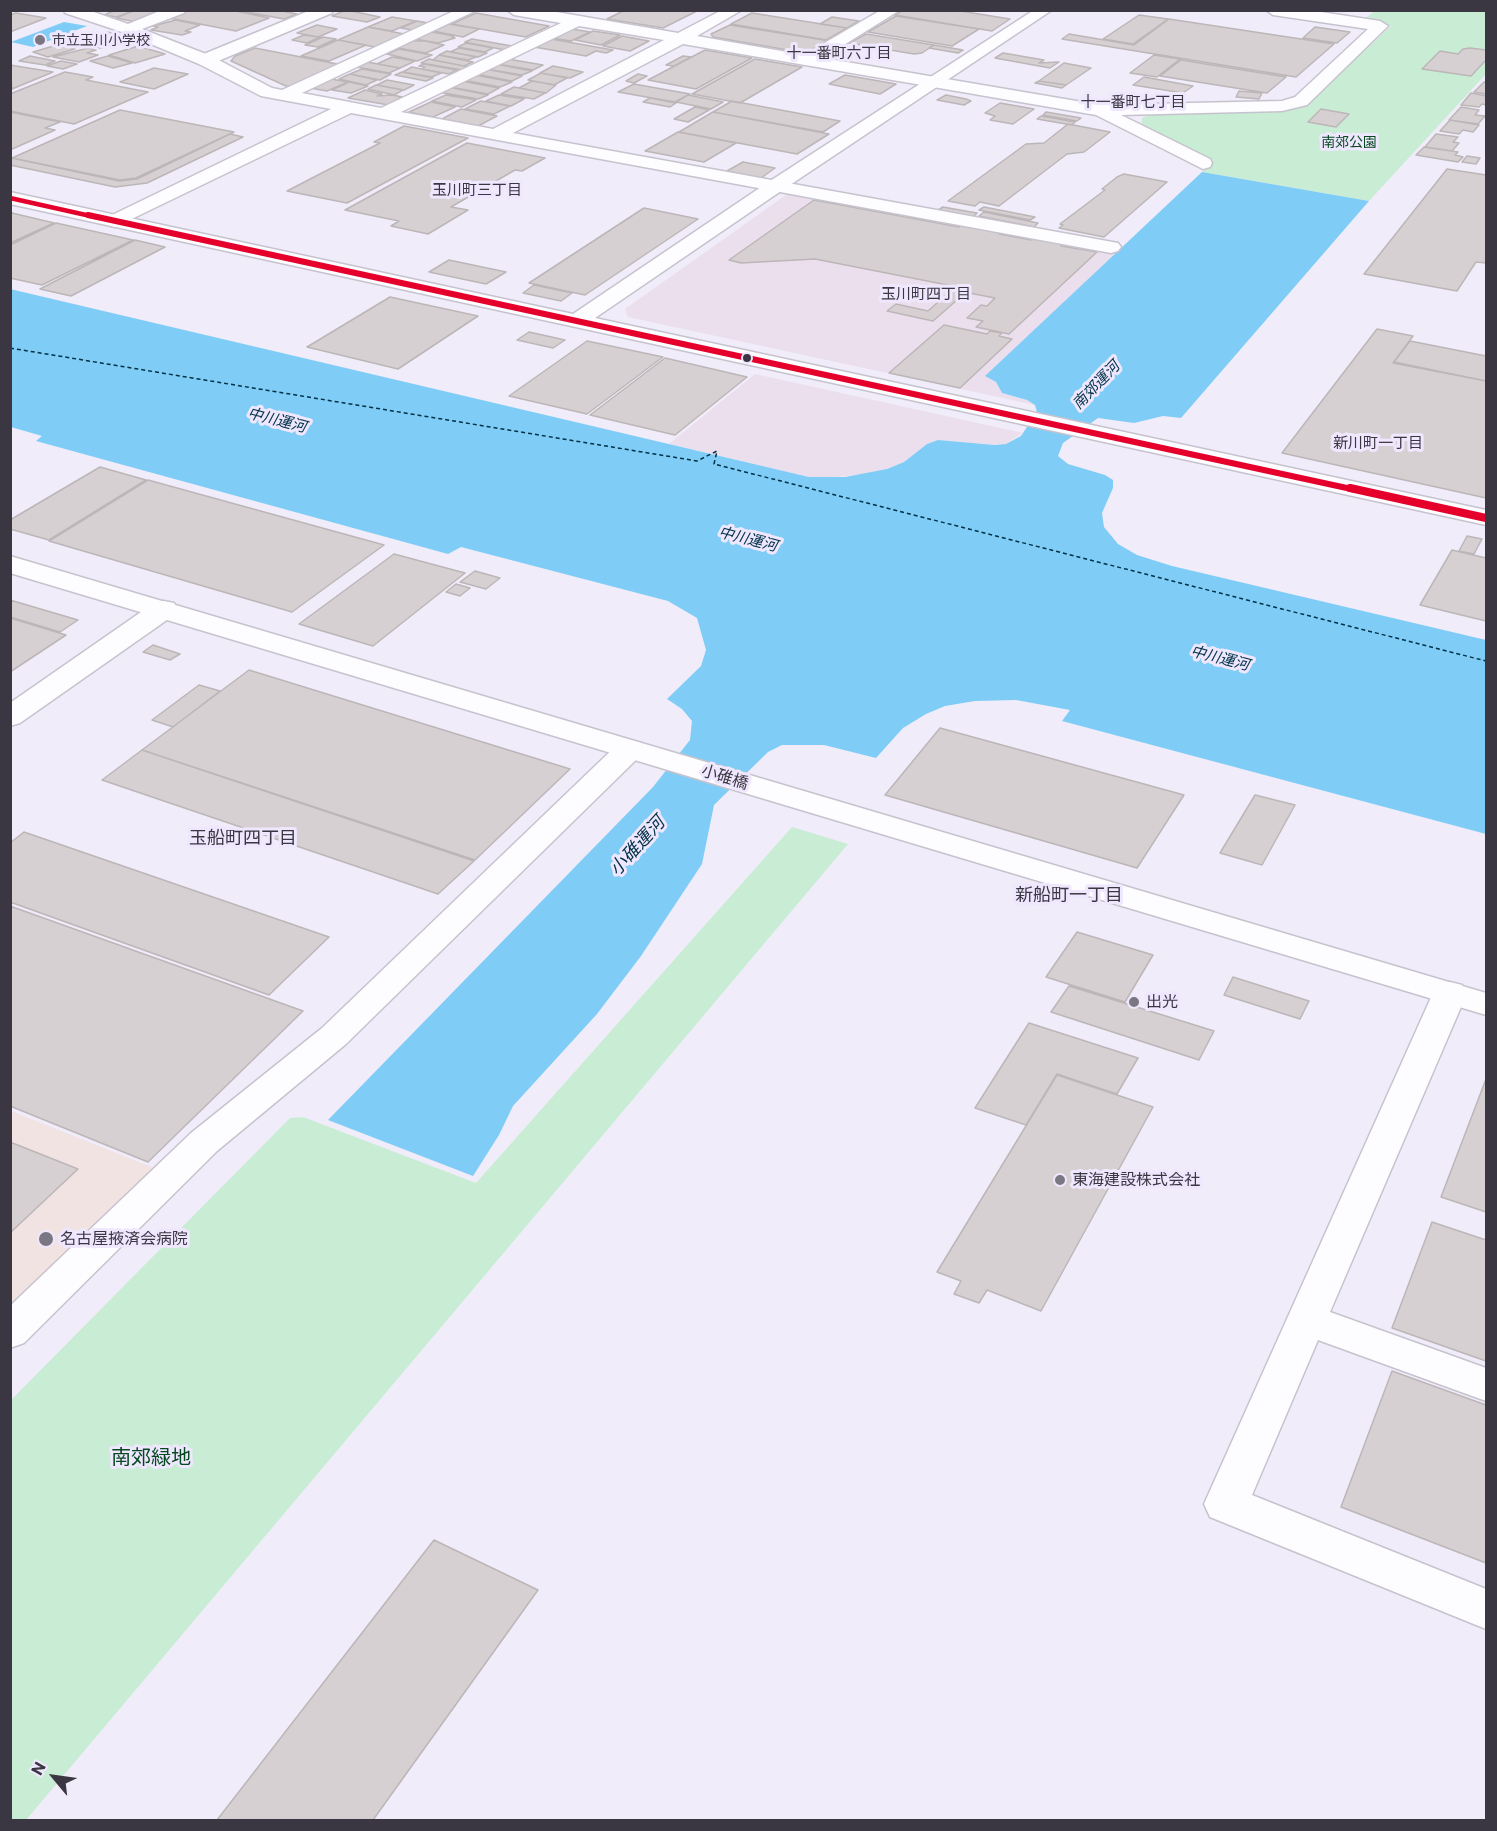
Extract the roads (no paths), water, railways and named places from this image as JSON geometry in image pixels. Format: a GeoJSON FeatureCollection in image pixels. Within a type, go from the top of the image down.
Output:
{"type":"FeatureCollection","features":[{"type":"Feature","properties":{"kind":"street"},"geometry":{"type":"LineString","coordinates":[[71,10],[128,29],[205,60],[267,92],[1111,247]]}},
{"type":"Feature","properties":{"kind":"street"},"geometry":{"type":"LineString","coordinates":[[128,29],[178,10]]}},
{"type":"Feature","properties":{"kind":"street"},"geometry":{"type":"LineString","coordinates":[[205,60],[326,10]]}},
{"type":"Feature","properties":{"kind":"street"},"geometry":{"type":"LineString","coordinates":[[284,95],[470,10]]}},
{"type":"Feature","properties":{"kind":"street"},"geometry":{"type":"LineString","coordinates":[[514,10],[1100,110],[1282,106],[1301,101],[1380,26],[1273,10]]}},
{"type":"Feature","properties":{"kind":"street"},"geometry":{"type":"LineString","coordinates":[[383,114],[598,10]]}},
{"type":"Feature","properties":{"kind":"street"},"geometry":{"type":"LineString","coordinates":[[495,135],[735,10]]}},
{"type":"Feature","properties":{"kind":"street"},"geometry":{"type":"LineString","coordinates":[[807,60],[893,10]]}},
{"type":"Feature","properties":{"kind":"street"},"geometry":{"type":"LineString","coordinates":[[577,321],[1045,10]]}},
{"type":"Feature","properties":{"kind":"street"},"geometry":{"type":"LineString","coordinates":[[115,220],[349,107]]}},
{"type":"Feature","properties":{"kind":"street"},"geometry":{"type":"LineString","coordinates":[[1100,110],[1203,163]]}},
{"type":"Feature","properties":{"kind":"street"},"geometry":{"type":"LineString","coordinates":[[10,198],[1486,518]]}},
{"type":"Feature","properties":{"kind":"street","name":"小碓橋"},"geometry":{"type":"LineString","coordinates":[[10,564],[1468,998]]}},
{"type":"Feature","properties":{"kind":"street"},"geometry":{"type":"LineString","coordinates":[[10,717],[164,609]]}},
{"type":"Feature","properties":{"kind":"street"},"geometry":{"type":"LineString","coordinates":[[10,1332],[204,1142],[334,1036],[642,752]]}},
{"type":"Feature","properties":{"kind":"street"},"geometry":{"type":"LineString","coordinates":[[1468,998],[1306,1320],[1226,1504],[1486,1609]]}},
{"type":"Feature","properties":{"kind":"street"},"geometry":{"type":"LineString","coordinates":[[1306,1320],[1486,1385]]}},
{"type":"Feature","properties":{"kind":"water"},"geometry":{"type":"Polygon","coordinates":[[[64,22],[87,26],[33,47],[11,42],[64,22]]]}},
{"type":"Feature","properties":{"kind":"water"},"geometry":{"type":"Polygon","coordinates":[[[1202,172],[1369,201],[1181,418],[1163,416],[1134,423],[1098,418],[1063,443],[1058,456],[1068,464],[1105,475],[1113,480],[1113,488],[1102,513],[1104,527],[1118,544],[1137,555],[1172,566],[1486,640],[1486,834],[1062,721],[1070,710],[1016,700],[975,701],[945,706],[903,728],[876,758],[824,745],[782,745],[768,752],[714,805],[702,864],[641,956],[597,1014],[513,1106],[499,1135],[473,1176],[328,1120],[653,787],[690,740],[692,721],[682,709],[667,699],[701,666],[706,650],[697,618],[668,601],[461,547],[448,554],[36,441],[42,436],[11,427],[10,289],[809,477],[845,477],[887,469],[904,462],[927,444],[938,440],[995,445],[1006,444],[1021,436],[1037,412],[1035,405],[1027,400],[1002,393],[996,382],[985,376],[1202,172]]]}},
{"type":"Feature","properties":{"kind":"place","name":"市立玉川小学校"},"geometry":{"type":"Point","coordinates":[40,40]}},
{"type":"Feature","properties":{"kind":"place","name":"出光"},"geometry":{"type":"Point","coordinates":[1134,1002]}},
{"type":"Feature","properties":{"kind":"place","name":"東海建設株式会社"},"geometry":{"type":"Point","coordinates":[1060,1180]}},
{"type":"Feature","properties":{"kind":"place","name":"名古屋掖済会病院"},"geometry":{"type":"Point","coordinates":[46,1239]}},
{"type":"Feature","properties":{"kind":"district","name":"十一番町六丁目"},"geometry":{"type":"Point","coordinates":[839,53]}},
{"type":"Feature","properties":{"kind":"district","name":"十一番町七丁目"},"geometry":{"type":"Point","coordinates":[1133,102]}},
{"type":"Feature","properties":{"kind":"district","name":"玉川町三丁目"},"geometry":{"type":"Point","coordinates":[477,190]}},
{"type":"Feature","properties":{"kind":"district","name":"玉川町四丁目"},"geometry":{"type":"Point","coordinates":[926,294]}},
{"type":"Feature","properties":{"kind":"district","name":"新川町一丁目"},"geometry":{"type":"Point","coordinates":[1378,443]}},
{"type":"Feature","properties":{"kind":"district","name":"玉船町四丁目"},"geometry":{"type":"Point","coordinates":[243,838]}},
{"type":"Feature","properties":{"kind":"district","name":"新船町一丁目"},"geometry":{"type":"Point","coordinates":[1069,895]}},
{"type":"Feature","properties":{"kind":"park label","name":"南郊公園"},"geometry":{"type":"Point","coordinates":[1349,142]}},
{"type":"Feature","properties":{"kind":"park label","name":"南郊緑地"},"geometry":{"type":"Point","coordinates":[151,1457]}},
{"type":"Feature","properties":{"kind":"water label","name":"南郊運河"},"geometry":{"type":"Point","coordinates":[1096,385]}},
{"type":"Feature","properties":{"kind":"water label","name":"中川運河"},"geometry":{"type":"Point","coordinates":[277,420]}},
{"type":"Feature","properties":{"kind":"water label","name":"中川運河"},"geometry":{"type":"Point","coordinates":[748,539]}},
{"type":"Feature","properties":{"kind":"water label","name":"中川運河"},"geometry":{"type":"Point","coordinates":[1220,658]}},
{"type":"Feature","properties":{"kind":"water label","name":"小碓運河"},"geometry":{"type":"Point","coordinates":[637,846]}}]}
